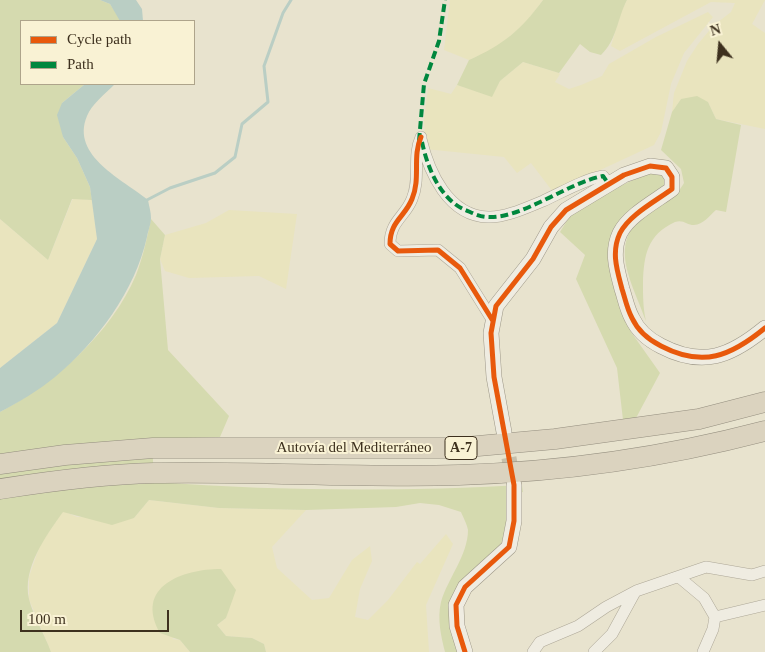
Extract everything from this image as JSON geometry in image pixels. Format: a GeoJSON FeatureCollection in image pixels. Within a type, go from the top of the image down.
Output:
{"type":"FeatureCollection","features":[{"type":"Feature","properties":{"kind":"highway","name":"Autovía del Mediterráneo"},"geometry":{"type":"LineString","coordinates":[[0,464],[65,455],[152,448],[456,448],[554,439],[699,420],[765,402]]}},
{"type":"Feature","properties":{"kind":"highway","name":"Autovía del Mediterráneo"},"geometry":{"type":"LineString","coordinates":[[0,488],[74,478],[153,473],[373,476],[460,475],[559,468],[710,445],[765,430]]}},
{"type":"Feature","properties":{"kind":"main road"},"geometry":{"type":"LineString","coordinates":[[504,432],[494,377],[491,333],[496,306],[533,259],[551,227],[566,210],[624,174],[650,166],[666,168],[672,177],[672,189],[636,216],[620,232],[616,247],[615,265],[632,319],[647,339],[678,355],[708,358],[736,349],[765,328]]}},
{"type":"Feature","properties":{"kind":"main road"},"geometry":{"type":"LineString","coordinates":[[465,652],[457,626],[456,605],[465,587],[509,547],[514,520],[514,485]]}},
{"type":"Feature","properties":{"kind":"street"},"geometry":{"type":"LineString","coordinates":[[493,322],[460,268],[438,250],[398,251],[390,244],[390,234],[398,218],[412,200],[418,179],[416,148],[421,137],[425,154],[446,196],[456,205],[489,218],[542,201],[592,178],[603,176],[608,183]]}},
{"type":"Feature","properties":{"kind":"street"},"geometry":{"type":"LineString","coordinates":[[533,652],[540,642],[578,626],[606,606],[636,591],[680,578],[706,567],[752,575],[765,572]]}},
{"type":"Feature","properties":{"kind":"street"},"geometry":{"type":"LineString","coordinates":[[680,578],[704,598],[715,617],[714,629],[703,652]]}},
{"type":"Feature","properties":{"kind":"street"},"geometry":{"type":"LineString","coordinates":[[594,652],[612,634],[636,591]]}},
{"type":"Feature","properties":{"kind":"street"},"geometry":{"type":"LineString","coordinates":[[715,617],[765,605]]}},
{"type":"Feature","properties":{"kind":"shaded area"},"geometry":{"type":"Polygon","coordinates":[[[100,0],[136,0],[142,9],[143,20],[119,20],[110,4],[100,0]]]}},
{"type":"Feature","properties":{"kind":"shaded area"},"geometry":{"type":"Polygon","coordinates":[[[450,0],[543,0],[527,22],[495,49],[469,60],[444,50],[450,0]]]}},
{"type":"Feature","properties":{"kind":"shaded area"},"geometry":{"type":"Polygon","coordinates":[[[627,0],[765,0],[752,24],[765,33],[765,129],[716,119],[708,102],[681,99],[672,112],[674,93],[687,61],[713,26],[731,12],[735,3],[711,2],[620,51],[611,46],[621,12],[627,0]]]}},
{"type":"Feature","properties":{"kind":"shaded area"},"geometry":{"type":"Polygon","coordinates":[[[708,12],[713,17],[684,53],[671,84],[661,132],[654,145],[553,192],[531,163],[517,173],[504,157],[425,149],[424,118],[428,88],[451,94],[457,85],[492,96],[500,81],[523,62],[559,73],[555,82],[569,89],[602,76],[609,64],[656,37],[708,12]]]}},
{"type":"Feature","properties":{"kind":"shaded area"},"geometry":{"type":"Polygon","coordinates":[[[84,85],[114,85],[95,103],[87,116],[84,130],[86,143],[102,166],[148,200],[151,223],[141,257],[124,296],[99,332],[71,363],[55,377],[28,396],[0,412],[0,368],[57,323],[97,239],[90,187],[77,158],[63,137],[57,115],[62,103],[84,85]]]}},
{"type":"Feature","properties":{"kind":"shaded area"},"geometry":{"type":"Polygon","coordinates":[[[73,198],[92,200],[97,239],[57,323],[0,368],[0,219],[48,260],[73,198]]]}},
{"type":"Feature","properties":{"kind":"shaded area"},"geometry":{"type":"Polygon","coordinates":[[[229,210],[297,214],[286,289],[259,276],[189,278],[165,271],[160,259],[165,235],[206,223],[229,210]]]}},
{"type":"Feature","properties":{"kind":"shaded area"},"geometry":{"type":"Polygon","coordinates":[[[149,500],[219,508],[306,510],[272,547],[277,568],[312,600],[329,598],[352,560],[370,546],[372,561],[360,589],[355,617],[368,620],[388,600],[417,562],[420,564],[446,534],[453,544],[426,605],[429,652],[266,652],[264,644],[252,638],[226,636],[217,625],[226,618],[229,607],[172,639],[180,640],[190,652],[51,652],[29,599],[29,577],[40,545],[63,511],[77,517],[134,518],[149,500]]]}},
{"type":"Feature","properties":{"kind":"green space"},"geometry":{"type":"Polygon","coordinates":[[[0,0],[100,0],[110,4],[120,20],[20,20],[20,85],[84,85],[62,103],[63,137],[77,158],[90,187],[92,200],[72,199],[48,260],[0,219],[0,0]]]}},
{"type":"Feature","properties":{"kind":"green space"},"geometry":{"type":"Polygon","coordinates":[[[543,0],[627,0],[614,36],[601,55],[590,52],[580,44],[559,73],[523,62],[500,81],[492,97],[457,85],[469,60],[492,49],[511,36],[543,0]]]}},
{"type":"Feature","properties":{"kind":"green space"},"geometry":{"type":"Polygon","coordinates":[[[697,96],[708,102],[716,119],[741,125],[726,212],[716,210],[697,225],[680,221],[675,222],[658,233],[649,247],[644,263],[643,302],[646,321],[629,277],[625,249],[628,236],[636,223],[649,211],[676,194],[684,183],[681,169],[661,150],[672,112],[681,99],[697,96]]]}},
{"type":"Feature","properties":{"kind":"green space"},"geometry":{"type":"Polygon","coordinates":[[[655,170],[663,173],[668,182],[663,192],[629,216],[614,282],[631,332],[660,373],[636,418],[623,420],[617,368],[576,279],[585,255],[560,232],[571,214],[605,193],[655,170]]]}},
{"type":"Feature","properties":{"kind":"green space"},"geometry":{"type":"Polygon","coordinates":[[[151,219],[165,235],[160,259],[168,350],[229,416],[220,437],[152,439],[154,482],[338,490],[522,485],[523,492],[506,495],[508,512],[502,544],[464,581],[461,652],[445,652],[439,614],[444,593],[465,548],[467,539],[468,530],[461,512],[439,505],[420,503],[396,507],[306,510],[219,508],[149,500],[134,518],[112,525],[63,512],[37,553],[32,564],[28,587],[31,605],[51,652],[0,652],[0,412],[21,400],[61,371],[112,317],[136,275],[151,219]]]}},
{"type":"Feature","properties":{"kind":"green space"},"geometry":{"type":"Polygon","coordinates":[[[221,569],[236,590],[226,618],[217,625],[226,636],[252,638],[264,644],[266,652],[190,652],[180,640],[160,633],[154,617],[153,604],[158,593],[166,584],[178,577],[191,573],[221,569]]]}},
{"type":"Feature","properties":{"kind":"waterway"},"geometry":{"type":"LineString","coordinates":[[145,201],[170,188],[215,173],[235,157],[242,124],[268,102],[264,66],[283,13],[291,0]]}},
{"type":"Feature","properties":{"kind":"tunnel"},"geometry":{"type":"LineString","coordinates":[[505,435],[513,481]]}},
{"type":"Feature","properties":{"kind":"marked path"},"geometry":{"type":"LineString","coordinates":[[419,141],[424,84],[439,41],[445,0]]}},
{"type":"Feature","properties":{"kind":"marked path"},"geometry":{"type":"LineString","coordinates":[[422,142],[435,180],[447,197],[463,209],[481,216],[501,216],[516,212],[575,185],[603,176],[608,183]]}},
{"type":"Feature","properties":{"kind":"cycle path"},"geometry":{"type":"LineString","coordinates":[[421,137],[417,152],[415,191],[409,205],[392,230],[390,244],[398,251],[438,250],[460,268],[493,321]]}},
{"type":"Feature","properties":{"kind":"cycle path"},"geometry":{"type":"LineString","coordinates":[[465,652],[457,626],[456,605],[465,587],[509,547],[514,521],[514,485],[494,377],[491,333],[496,306],[533,259],[551,227],[566,210],[624,175],[650,166],[666,168],[672,177],[672,189],[630,220],[624,226],[617,240],[615,254],[618,275],[627,307],[634,323],[644,335],[661,346],[676,353],[703,357],[716,356],[728,352],[765,328]]}}]}
